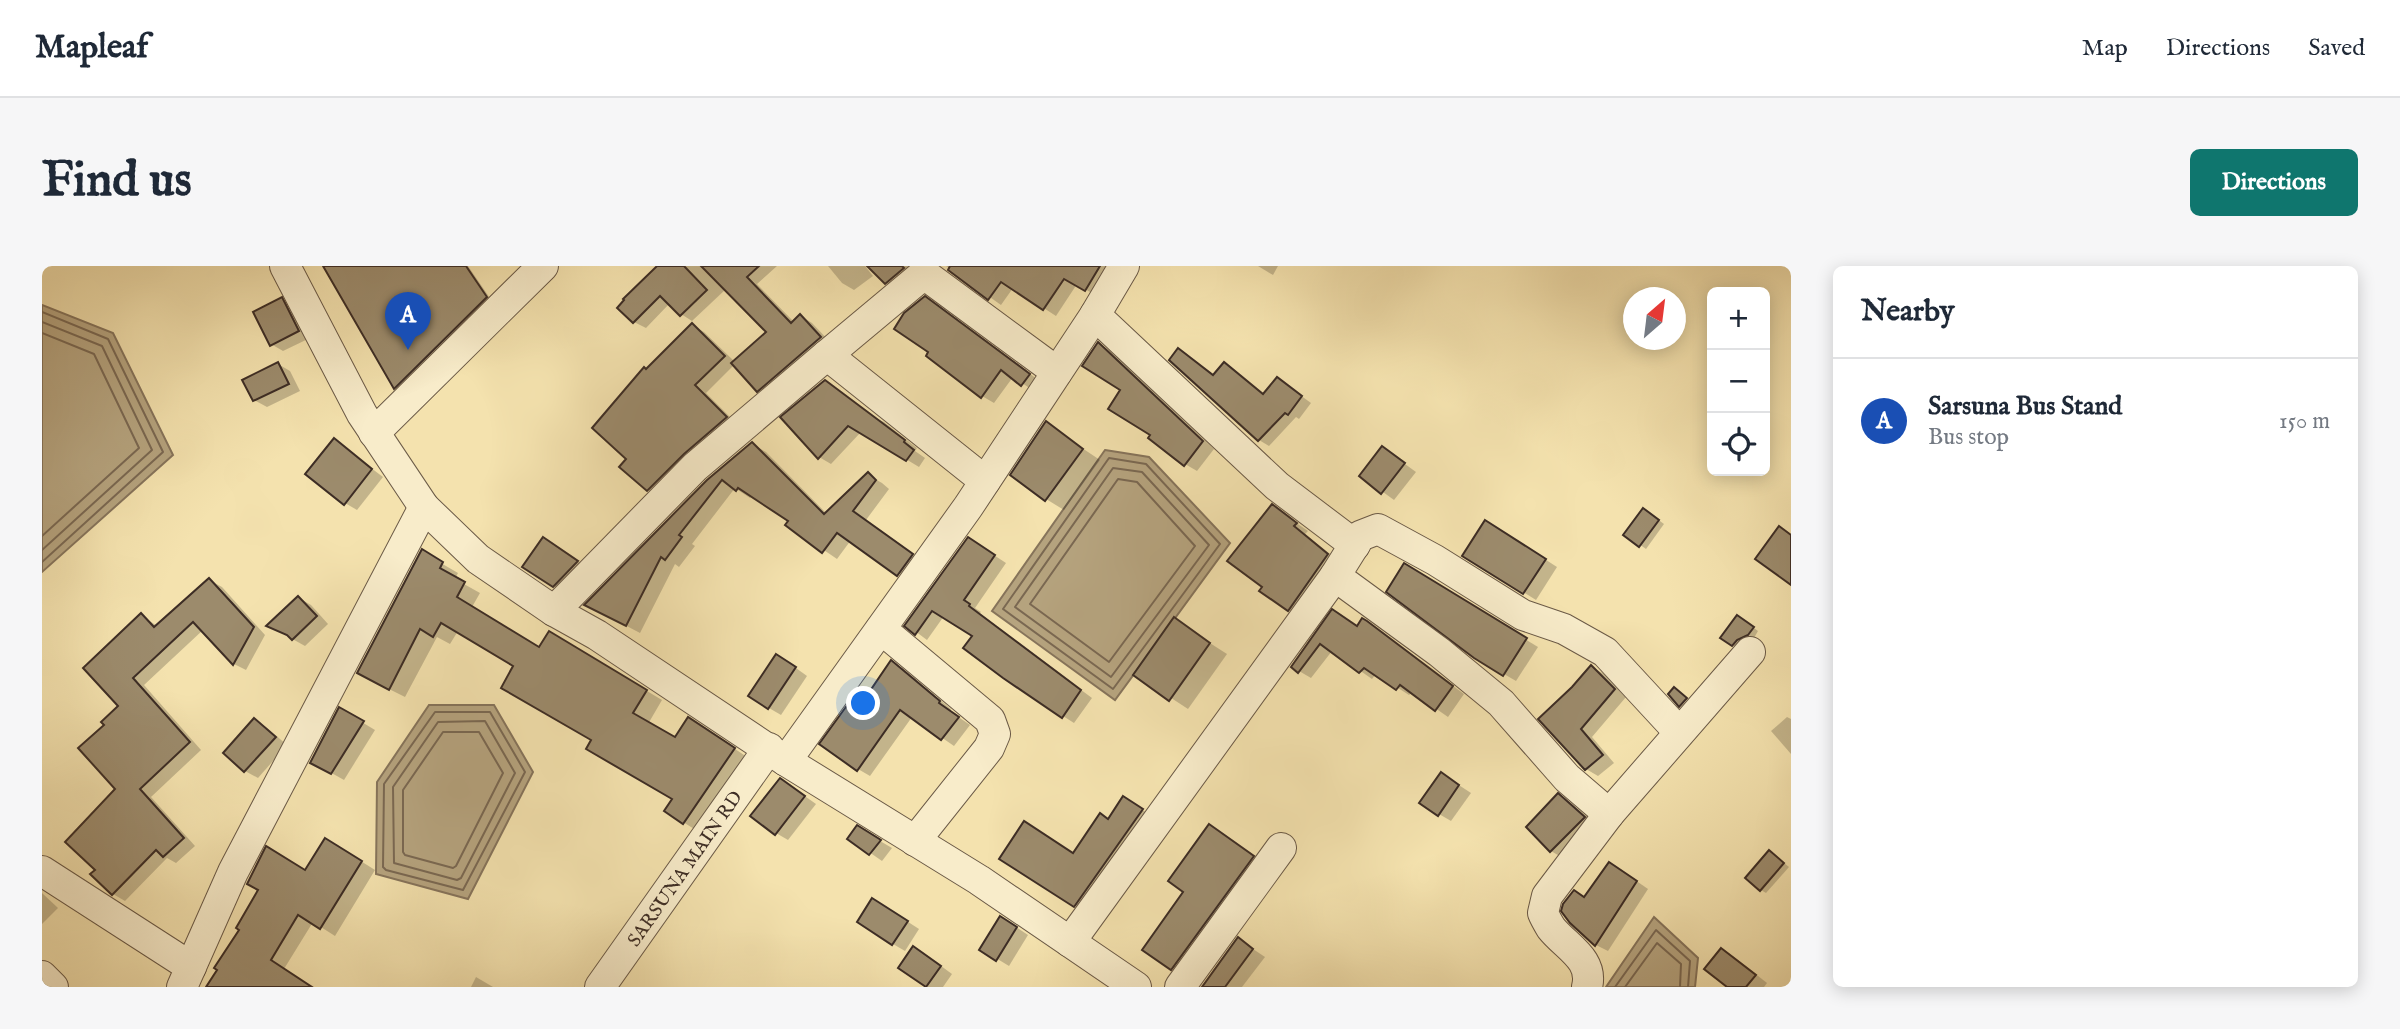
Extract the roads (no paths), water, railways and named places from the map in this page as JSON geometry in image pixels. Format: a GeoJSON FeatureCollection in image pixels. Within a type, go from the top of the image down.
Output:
{"type":"FeatureCollection","features":[{"type":"Feature","properties":{"kind":"street"},"geometry":{"type":"LineString","coordinates":[[285,266],[374,433],[424,507],[478,559],[777,755],[979,880],[1136,987]]}},
{"type":"Feature","properties":{"kind":"street"},"geometry":{"type":"LineString","coordinates":[[374,433],[543,266]]}},
{"type":"Feature","properties":{"kind":"street","name":"SARSUNA MAIN RD"},"geometry":{"type":"LineString","coordinates":[[600,987],[777,755],[881,629],[985,481],[1095,315],[1124,266]]}},
{"type":"Feature","properties":{"kind":"street"},"geometry":{"type":"LineString","coordinates":[[554,611],[695,467],[928,270],[1057,372]]}},
{"type":"Feature","properties":{"kind":"street"},"geometry":{"type":"LineString","coordinates":[[1095,315],[1277,486],[1355,545]]}},
{"type":"Feature","properties":{"kind":"street"},"geometry":{"type":"LineString","coordinates":[[827,355],[985,481]]}},
{"type":"Feature","properties":{"kind":"street"},"geometry":{"type":"LineString","coordinates":[[42,871],[187,977],[233,872],[424,507]]}},
{"type":"Feature","properties":{"kind":"street"},"geometry":{"type":"LineString","coordinates":[[1070,942],[1335,576],[1360,536],[1378,529],[1436,560],[1523,615],[1564,629],[1605,652],[1679,732]]}},
{"type":"Feature","properties":{"kind":"street"},"geometry":{"type":"LineString","coordinates":[[1335,576],[1439,652],[1501,703],[1567,778],[1608,814]]}},
{"type":"Feature","properties":{"kind":"street"},"geometry":{"type":"LineString","coordinates":[[881,629],[990,720],[995,734],[989,748],[915,841]]}},
{"type":"Feature","properties":{"kind":"street"},"geometry":{"type":"LineString","coordinates":[[1587,987],[1585,962],[1552,928],[1543,913],[1547,896],[1608,814],[1750,652]]}},
{"type":"Feature","properties":{"kind":"street"},"geometry":{"type":"LineString","coordinates":[[1180,987],[1281,848]]}},
{"type":"Feature","properties":{"kind":"street"},"geometry":{"type":"LineString","coordinates":[[42,976],[53,987]]}},
{"type":"Feature","properties":{"kind":"water"},"geometry":{"type":"Polygon","coordinates":[[[42,305],[113,333],[173,455],[42,572],[42,305]]]}},
{"type":"Feature","properties":{"kind":"water"},"geometry":{"type":"Polygon","coordinates":[[[1105,450],[1149,457],[1230,543],[1115,700],[992,611],[1105,450]]]}},
{"type":"Feature","properties":{"kind":"water"},"geometry":{"type":"Polygon","coordinates":[[[429,705],[494,705],[533,772],[468,899],[376,874],[377,782],[429,705]]]}},
{"type":"Feature","properties":{"kind":"water"},"geometry":{"type":"Polygon","coordinates":[[[1654,917],[1698,958],[1695,987],[1606,987],[1654,917]]]}},
{"type":"Feature","properties":{"kind":"place","name":"Sarsuna Bus Stand"},"geometry":{"type":"Point","coordinates":[408,350]}}]}
